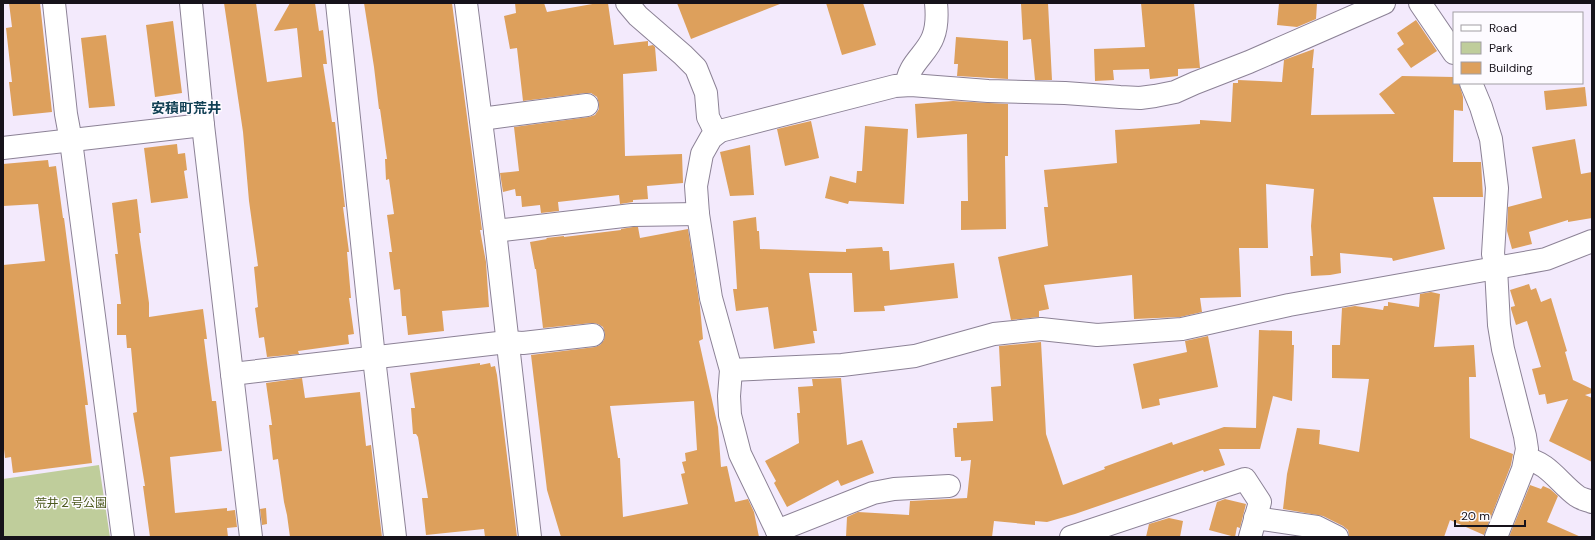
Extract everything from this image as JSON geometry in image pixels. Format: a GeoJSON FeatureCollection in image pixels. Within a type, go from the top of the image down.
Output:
{"type":"FeatureCollection","features":[{"type":"Feature","properties":{"kind":"street"},"geometry":{"type":"LineString","coordinates":[[54,3],[66,114],[71,141],[123,537]]}},
{"type":"Feature","properties":{"kind":"street"},"geometry":{"type":"LineString","coordinates":[[191,3],[203,125],[251,537]]}},
{"type":"Feature","properties":{"kind":"street"},"geometry":{"type":"LineString","coordinates":[[337,3],[374,358],[395,537]]}},
{"type":"Feature","properties":{"kind":"street"},"geometry":{"type":"LineString","coordinates":[[466,3],[495,230],[530,537]]}},
{"type":"Feature","properties":{"kind":"street"},"geometry":{"type":"LineString","coordinates":[[627,3],[638,16],[696,68],[706,93],[708,117],[713,127],[720,131]]}},
{"type":"Feature","properties":{"kind":"street"},"geometry":{"type":"LineString","coordinates":[[907,85],[910,73],[933,37],[937,14],[936,3]]}},
{"type":"Feature","properties":{"kind":"street"},"geometry":{"type":"LineString","coordinates":[[949,486],[894,489],[873,493],[779,534],[740,454],[730,414],[729,396],[731,370],[711,298],[698,214],[696,186],[702,154],[711,138],[720,131],[895,86],[907,85],[988,91],[1065,93],[1140,98],[1175,92],[1249,62],[1384,3]]}},
{"type":"Feature","properties":{"kind":"street"},"geometry":{"type":"LineString","coordinates":[[1420,3],[1453,52]]}},
{"type":"Feature","properties":{"kind":"street"},"geometry":{"type":"LineString","coordinates":[[1470,84],[1481,107],[1491,139],[1497,188],[1493,254],[1496,268],[1499,325],[1503,349],[1527,449],[1523,469],[1496,537]]}},
{"type":"Feature","properties":{"kind":"street"},"geometry":{"type":"LineString","coordinates":[[481,119],[588,105]]}},
{"type":"Feature","properties":{"kind":"street"},"geometry":{"type":"LineString","coordinates":[[3,148],[203,125]]}},
{"type":"Feature","properties":{"kind":"street"},"geometry":{"type":"LineString","coordinates":[[495,230],[632,214],[698,214]]}},
{"type":"Feature","properties":{"kind":"street"},"geometry":{"type":"LineString","coordinates":[[731,370],[842,364],[915,356],[994,334],[1041,329],[1097,335],[1182,329],[1289,306],[1546,259],[1592,241]]}},
{"type":"Feature","properties":{"kind":"street"},"geometry":{"type":"LineString","coordinates":[[232,374],[507,342],[523,343],[593,336]]}},
{"type":"Feature","properties":{"kind":"street"},"geometry":{"type":"LineString","coordinates":[[1525,459],[1538,463],[1560,478],[1578,496],[1592,502]]}},
{"type":"Feature","properties":{"kind":"street"},"geometry":{"type":"LineString","coordinates":[[1071,537],[1245,479],[1260,502],[1252,527],[1317,527],[1337,537]]}},
{"type":"Feature","properties":{"kind":"green space","name":"荒井２号公園"},"geometry":{"type":"Polygon","coordinates":[[[99,465],[110,537],[3,537],[3,479],[99,465]]]}},
{"type":"Feature","properties":{"kind":"building"},"geometry":{"type":"Polygon","coordinates":[[[9,3],[40,3],[52,112],[13,116],[9,82],[12,82],[6,28],[12,27],[9,3]]]}},
{"type":"Feature","properties":{"kind":"building"},"geometry":{"type":"Polygon","coordinates":[[[224,3],[256,3],[267,82],[302,77],[297,28],[274,31],[290,3],[315,3],[319,31],[323,30],[327,64],[323,64],[332,122],[335,122],[345,207],[343,207],[349,252],[347,252],[351,298],[349,298],[354,334],[348,335],[349,344],[298,351],[299,354],[267,357],[264,337],[259,338],[255,308],[258,307],[254,267],[258,266],[249,201],[243,132],[224,3]]]}},
{"type":"Feature","properties":{"kind":"building"},"geometry":{"type":"Polygon","coordinates":[[[364,3],[452,3],[482,230],[480,230],[486,262],[489,307],[442,311],[444,331],[408,335],[406,316],[402,316],[400,289],[394,290],[389,252],[392,252],[387,215],[394,214],[389,179],[386,180],[385,159],[387,159],[364,3]]]}},
{"type":"Feature","properties":{"kind":"building"},"geometry":{"type":"Polygon","coordinates":[[[515,3],[544,3],[547,12],[598,3],[608,3],[614,45],[648,41],[648,46],[653,45],[655,47],[657,71],[623,74],[625,156],[682,154],[683,183],[647,186],[648,199],[633,200],[633,202],[620,204],[619,195],[558,202],[559,211],[541,213],[540,205],[522,207],[521,196],[516,196],[515,189],[503,192],[500,173],[519,171],[514,127],[589,117],[595,115],[599,109],[597,97],[591,93],[523,101],[517,48],[510,49],[504,16],[516,13],[515,3]]]}},
{"type":"Feature","properties":{"kind":"building"},"geometry":{"type":"Polygon","coordinates":[[[677,3],[780,3],[780,4],[691,39],[677,3]]]}},
{"type":"Feature","properties":{"kind":"building"},"geometry":{"type":"Polygon","coordinates":[[[826,3],[863,3],[876,45],[842,55],[826,3]]]}},
{"type":"Feature","properties":{"kind":"building"},"geometry":{"type":"Polygon","coordinates":[[[1048,3],[1052,80],[1035,80],[1031,39],[1023,40],[1021,4],[1048,3]]]}},
{"type":"Feature","properties":{"kind":"building"},"geometry":{"type":"Polygon","coordinates":[[[1141,3],[1194,3],[1200,68],[1178,69],[1178,76],[1150,79],[1149,69],[1113,70],[1114,80],[1095,81],[1094,49],[1145,47],[1141,3]]]}},
{"type":"Feature","properties":{"kind":"building"},"geometry":{"type":"Polygon","coordinates":[[[1279,3],[1317,3],[1316,19],[1297,27],[1277,25],[1279,3]]]}},
{"type":"Feature","properties":{"kind":"building"},"geometry":{"type":"Polygon","coordinates":[[[1416,20],[1437,51],[1411,68],[1397,49],[1404,44],[1397,33],[1416,20]]]}},
{"type":"Feature","properties":{"kind":"building"},"geometry":{"type":"Polygon","coordinates":[[[173,21],[182,93],[155,97],[146,25],[173,21]]]}},
{"type":"Feature","properties":{"kind":"building"},"geometry":{"type":"Polygon","coordinates":[[[106,35],[115,106],[89,108],[81,38],[106,35]]]}},
{"type":"Feature","properties":{"kind":"building"},"geometry":{"type":"Polygon","coordinates":[[[956,37],[1008,41],[1008,79],[957,76],[958,64],[954,64],[956,37]]]}},
{"type":"Feature","properties":{"kind":"building"},"geometry":{"type":"Polygon","coordinates":[[[1314,49],[1311,115],[1395,114],[1379,94],[1402,76],[1453,77],[1453,84],[1459,84],[1463,97],[1463,111],[1454,110],[1453,162],[1481,162],[1483,197],[1433,197],[1445,249],[1393,261],[1392,258],[1340,253],[1341,273],[1311,276],[1310,256],[1313,256],[1311,226],[1314,189],[1266,184],[1268,248],[1239,248],[1241,297],[1200,298],[1202,312],[1180,317],[1134,319],[1132,275],[1044,285],[1049,309],[1039,311],[1039,317],[1011,320],[998,257],[1048,246],[1044,207],[1048,207],[1044,170],[1117,163],[1115,130],[1200,124],[1200,120],[1231,122],[1233,83],[1238,83],[1238,80],[1282,82],[1284,60],[1314,49]]]}},
{"type":"Feature","properties":{"kind":"building"},"geometry":{"type":"Polygon","coordinates":[[[1585,87],[1587,106],[1546,110],[1544,91],[1585,87]]]}},
{"type":"Feature","properties":{"kind":"building"},"geometry":{"type":"Polygon","coordinates":[[[953,101],[1008,104],[1008,156],[1005,156],[1006,229],[961,230],[961,201],[968,201],[967,134],[917,138],[915,104],[953,101]]]}},
{"type":"Feature","properties":{"kind":"building"},"geometry":{"type":"Polygon","coordinates":[[[811,121],[819,158],[785,166],[777,129],[811,121]]]}},
{"type":"Feature","properties":{"kind":"building"},"geometry":{"type":"Polygon","coordinates":[[[865,126],[908,129],[904,204],[849,201],[848,204],[825,198],[830,176],[856,183],[857,171],[862,171],[865,126]]]}},
{"type":"Feature","properties":{"kind":"building"},"geometry":{"type":"Polygon","coordinates":[[[1575,139],[1581,174],[1592,172],[1592,218],[1568,222],[1568,220],[1529,232],[1532,244],[1512,249],[1507,231],[1508,207],[1542,198],[1532,147],[1575,139]]]}},
{"type":"Feature","properties":{"kind":"building"},"geometry":{"type":"Polygon","coordinates":[[[177,144],[178,154],[185,153],[187,170],[184,171],[188,198],[151,203],[144,148],[177,144]]]}},
{"type":"Feature","properties":{"kind":"building"},"geometry":{"type":"Polygon","coordinates":[[[750,145],[754,195],[730,196],[720,152],[750,145]]]}},
{"type":"Feature","properties":{"kind":"building"},"geometry":{"type":"Polygon","coordinates":[[[48,160],[49,167],[56,166],[64,218],[88,405],[85,405],[92,463],[13,473],[11,457],[5,458],[3,440],[3,265],[45,261],[38,204],[3,206],[3,164],[48,160]]]}},
{"type":"Feature","properties":{"kind":"building"},"geometry":{"type":"Polygon","coordinates":[[[137,199],[141,233],[139,233],[149,303],[149,317],[203,309],[207,339],[204,339],[212,401],[216,401],[222,451],[170,457],[175,513],[227,508],[227,511],[235,510],[237,527],[227,528],[228,537],[150,537],[143,486],[145,486],[133,413],[137,412],[131,348],[127,348],[126,335],[117,335],[117,304],[121,304],[115,254],[118,254],[112,203],[137,199]]]}},
{"type":"Feature","properties":{"kind":"building"},"geometry":{"type":"Polygon","coordinates":[[[756,217],[757,231],[759,231],[760,249],[846,252],[846,249],[882,247],[883,251],[889,251],[890,270],[954,263],[958,298],[884,306],[885,311],[854,312],[852,273],[809,273],[817,331],[813,331],[815,343],[774,349],[768,307],[736,311],[733,289],[737,289],[733,221],[756,217]]]}},
{"type":"Feature","properties":{"kind":"building"},"geometry":{"type":"Polygon","coordinates":[[[638,227],[640,238],[688,229],[700,307],[703,339],[699,341],[718,427],[721,467],[727,466],[735,502],[748,499],[754,512],[759,537],[561,537],[547,490],[531,355],[595,347],[600,345],[604,340],[605,334],[603,327],[592,323],[543,328],[536,269],[530,242],[547,239],[546,238],[638,227]],[[694,401],[610,406],[618,458],[620,458],[623,517],[688,504],[681,474],[685,473],[682,462],[686,461],[685,453],[697,450],[694,401]]]}},
{"type":"Feature","properties":{"kind":"building"},"geometry":{"type":"Polygon","coordinates":[[[1529,284],[1531,290],[1536,288],[1541,302],[1551,298],[1567,351],[1565,352],[1573,380],[1592,389],[1592,393],[1585,395],[1592,398],[1592,462],[1549,441],[1568,399],[1547,404],[1545,394],[1539,395],[1532,369],[1541,367],[1527,321],[1516,325],[1511,309],[1511,307],[1515,306],[1510,290],[1529,284]]]}},
{"type":"Feature","properties":{"kind":"building"},"geometry":{"type":"Polygon","coordinates":[[[1431,292],[1440,294],[1434,347],[1474,345],[1476,377],[1469,377],[1470,438],[1513,454],[1511,465],[1484,535],[1450,520],[1444,537],[1349,537],[1348,530],[1323,516],[1283,509],[1287,474],[1297,428],[1320,430],[1319,444],[1359,452],[1369,379],[1332,378],[1332,345],[1340,345],[1342,308],[1355,306],[1383,310],[1384,306],[1388,306],[1388,302],[1419,307],[1420,294],[1431,292]]]}},
{"type":"Feature","properties":{"kind":"building"},"geometry":{"type":"Polygon","coordinates":[[[1259,330],[1292,331],[1292,345],[1294,345],[1292,401],[1273,396],[1260,449],[1219,449],[1225,465],[1204,472],[1203,470],[1075,514],[1047,522],[1035,521],[1035,525],[994,521],[992,537],[846,537],[847,517],[858,512],[909,515],[910,501],[967,498],[971,460],[961,461],[961,457],[955,457],[953,428],[957,428],[957,423],[993,421],[991,387],[1001,386],[999,346],[1041,342],[1046,434],[1063,485],[1105,469],[1104,467],[1172,442],[1173,445],[1224,427],[1256,428],[1259,330]]]}},
{"type":"Feature","properties":{"kind":"building"},"geometry":{"type":"Polygon","coordinates":[[[1208,336],[1218,387],[1159,399],[1160,405],[1142,409],[1133,364],[1187,352],[1185,341],[1208,336]]]}},
{"type":"Feature","properties":{"kind":"building"},"geometry":{"type":"Polygon","coordinates":[[[480,363],[480,365],[490,363],[491,367],[495,366],[497,375],[517,537],[485,537],[484,529],[426,535],[422,498],[428,498],[418,437],[416,434],[413,434],[411,408],[415,408],[410,373],[480,363]]]}},
{"type":"Feature","properties":{"kind":"building"},"geometry":{"type":"Polygon","coordinates":[[[302,378],[305,398],[360,392],[366,446],[371,445],[382,537],[290,537],[278,459],[273,460],[269,425],[272,425],[266,383],[302,378]]]}},
{"type":"Feature","properties":{"kind":"building"},"geometry":{"type":"Polygon","coordinates":[[[841,378],[847,445],[862,440],[874,473],[841,486],[838,480],[787,507],[774,483],[776,481],[765,461],[799,443],[797,413],[800,413],[798,387],[813,386],[812,379],[841,378]]]}},
{"type":"Feature","properties":{"kind":"building"},"geometry":{"type":"Polygon","coordinates":[[[1530,485],[1541,489],[1543,486],[1550,489],[1558,496],[1547,522],[1581,537],[1509,537],[1530,485]]]}},
{"type":"Feature","properties":{"kind":"building"},"geometry":{"type":"Polygon","coordinates":[[[1225,499],[1246,504],[1240,528],[1237,527],[1235,537],[1209,530],[1217,502],[1225,499]]]}},
{"type":"Feature","properties":{"kind":"building"},"geometry":{"type":"Polygon","coordinates":[[[266,508],[267,524],[262,525],[260,509],[266,508]]]}},
{"type":"Feature","properties":{"kind":"building"},"geometry":{"type":"Polygon","coordinates":[[[1169,518],[1183,521],[1180,537],[1146,537],[1149,524],[1169,518]]]}},
{"type":"Feature","properties":{"kind":"district","name":"安積町荒井"},"geometry":{"type":"Point","coordinates":[186,108]}}]}
